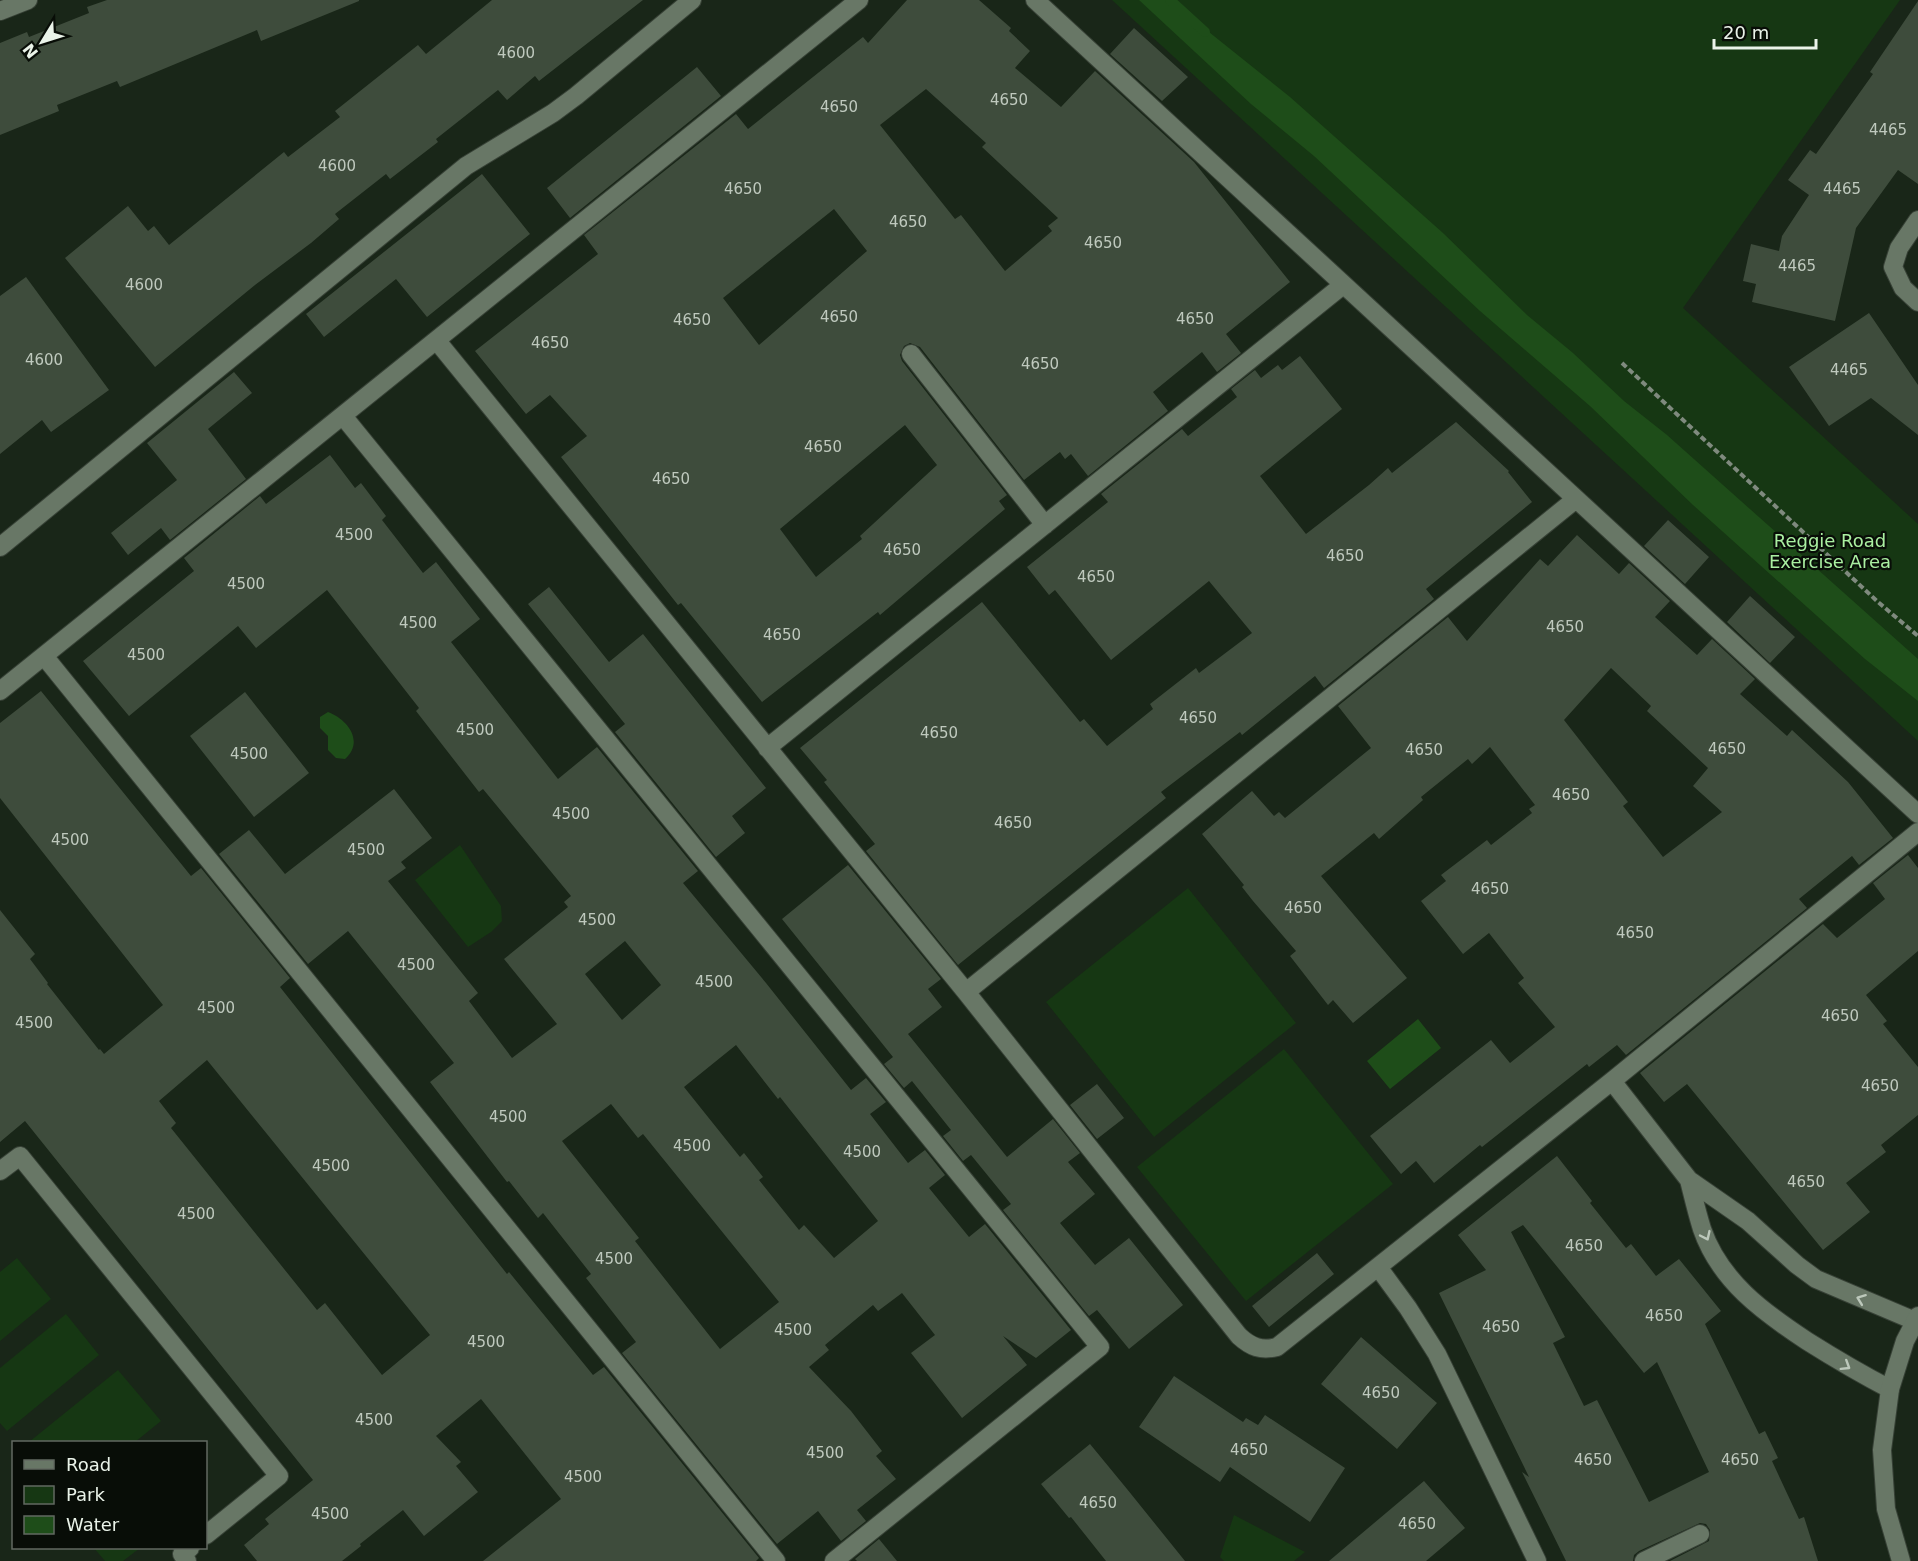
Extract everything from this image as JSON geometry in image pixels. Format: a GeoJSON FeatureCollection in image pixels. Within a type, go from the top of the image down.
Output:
{"type":"FeatureCollection","features":[{"type":"Feature","properties":{"kind":"street"},"geometry":{"type":"LineString","coordinates":[[0,11],[28,0]]}},
{"type":"Feature","properties":{"kind":"street"},"geometry":{"type":"LineString","coordinates":[[0,547],[466,166],[576,96],[692,0]]}},
{"type":"Feature","properties":{"kind":"street"},"geometry":{"type":"LineString","coordinates":[[0,691],[859,0]]}},
{"type":"Feature","properties":{"kind":"street"},"geometry":{"type":"LineString","coordinates":[[1035,0],[1918,814]]}},
{"type":"Feature","properties":{"kind":"street"},"geometry":{"type":"LineString","coordinates":[[1918,220],[1899,248],[1893,267],[1903,288],[1918,302]]}},
{"type":"Feature","properties":{"kind":"street"},"geometry":{"type":"LineString","coordinates":[[767,748],[1343,285]]}},
{"type":"Feature","properties":{"kind":"street"},"geometry":{"type":"LineString","coordinates":[[436,341],[966,992],[1239,1336],[1257,1348],[1267,1350],[1277,1347],[1612,1082],[1918,832]]}},
{"type":"Feature","properties":{"kind":"street"},"geometry":{"type":"LineString","coordinates":[[911,354],[1045,525]]}},
{"type":"Feature","properties":{"kind":"street"},"geometry":{"type":"LineString","coordinates":[[343,416],[1100,1347],[834,1561]]}},
{"type":"Feature","properties":{"kind":"street"},"geometry":{"type":"LineString","coordinates":[[966,992],[1576,499]]}},
{"type":"Feature","properties":{"kind":"street"},"geometry":{"type":"LineString","coordinates":[[44,656],[776,1561]]}},
{"type":"Feature","properties":{"kind":"street"},"geometry":{"type":"LineString","coordinates":[[1612,1082],[1689,1180],[1748,1221],[1797,1265],[1816,1279],[1917,1318],[1905,1341],[1890,1389],[1882,1450],[1886,1509],[1902,1561]]}},
{"type":"Feature","properties":{"kind":"street"},"geometry":{"type":"LineString","coordinates":[[0,1172],[20,1155],[279,1476],[207,1534]]}},
{"type":"Feature","properties":{"kind":"street"},"geometry":{"type":"LineString","coordinates":[[1689,1180],[1702,1231],[1733,1281],[1749,1300],[1858,1373],[1890,1389]]}},
{"type":"Feature","properties":{"kind":"street"},"geometry":{"type":"LineString","coordinates":[[1378,1268],[1408,1308],[1437,1354],[1537,1561]]}},
{"type":"Feature","properties":{"kind":"street"},"geometry":{"type":"LineString","coordinates":[[1644,1561],[1701,1534]]}},
{"type":"Feature","properties":{"kind":"street"},"geometry":{"type":"LineString","coordinates":[[187,1561],[182,1554],[189,1549]]}},
{"type":"Feature","properties":{"kind":"path"},"geometry":{"type":"LineString","coordinates":[[1622,363],[1869,594],[1918,636]]}},
{"type":"Feature","properties":{"kind":"green space","name":"Reggie Road Exercise Area"},"geometry":{"type":"Polygon","coordinates":[[[1112,0],[1900,0],[1683,308],[1918,524],[1918,741],[1112,0]]]}},
{"type":"Feature","properties":{"kind":"green space"},"geometry":{"type":"Polygon","coordinates":[[[460,845],[501,906],[502,921],[491,932],[468,947],[415,880],[460,845]]]}},
{"type":"Feature","properties":{"kind":"green space"},"geometry":{"type":"Polygon","coordinates":[[[1188,888],[1296,1023],[1154,1137],[1046,1002],[1188,888]]]}},
{"type":"Feature","properties":{"kind":"green space"},"geometry":{"type":"Polygon","coordinates":[[[1284,1049],[1393,1184],[1246,1301],[1137,1167],[1284,1049]]]}},
{"type":"Feature","properties":{"kind":"green space"},"geometry":{"type":"Polygon","coordinates":[[[17,1258],[51,1299],[0,1341],[0,1272],[17,1258]]]}},
{"type":"Feature","properties":{"kind":"green space"},"geometry":{"type":"Polygon","coordinates":[[[66,1314],[99,1355],[7,1431],[0,1423],[0,1368],[66,1314]]]}},
{"type":"Feature","properties":{"kind":"green space"},"geometry":{"type":"Polygon","coordinates":[[[118,1370],[161,1421],[136,1441],[30,1441],[118,1370]]]}},
{"type":"Feature","properties":{"kind":"green space"},"geometry":{"type":"Polygon","coordinates":[[[1234,1515],[1305,1552],[1294,1561],[1224,1561],[1220,1557],[1234,1515]]]}},
{"type":"Feature","properties":{"kind":"green space"},"geometry":{"type":"Polygon","coordinates":[[[95,1549],[139,1549],[123,1561],[105,1561],[95,1549]]]}},
{"type":"Feature","properties":{"kind":"water"},"geometry":{"type":"Polygon","coordinates":[[[1139,0],[1169,0],[1290,97],[1443,233],[1527,315],[1573,353],[1624,401],[1667,435],[1918,659],[1918,701],[1865,659],[1693,505],[1590,406],[1480,311],[1314,156],[1251,104],[1139,0]]]}},
{"type":"Feature","properties":{"kind":"water"},"geometry":{"type":"Polygon","coordinates":[[[328,712],[335,715],[351,731],[353,745],[345,759],[336,758],[328,750],[328,736],[320,728],[320,717],[328,712]]]}},
{"type":"Feature","properties":{"kind":"water"},"geometry":{"type":"Polygon","coordinates":[[[1418,1019],[1441,1048],[1390,1089],[1367,1061],[1418,1019]]]}},
{"type":"Feature","properties":{"kind":"building"},"geometry":{"type":"Polygon","coordinates":[[[107,0],[359,1],[261,41],[257,30],[120,87],[117,81],[57,105],[59,111],[0,135],[0,43],[27,32],[29,37],[89,13],[87,7],[107,0]]]}},
{"type":"Feature","properties":{"kind":"building"},"geometry":{"type":"Polygon","coordinates":[[[492,0],[643,0],[539,81],[535,76],[507,100],[498,90],[436,139],[438,142],[390,179],[386,174],[335,214],[339,219],[311,243],[255,285],[155,367],[65,258],[128,206],[148,231],[154,226],[169,245],[284,152],[288,157],[340,117],[335,111],[418,45],[426,54],[492,0]]]}},
{"type":"Feature","properties":{"kind":"building"},"geometry":{"type":"Polygon","coordinates":[[[907,0],[979,0],[1011,28],[1009,31],[1030,51],[1015,68],[1061,107],[1095,71],[1194,162],[1290,282],[1226,334],[1241,353],[1217,372],[1202,352],[1153,392],[1168,411],[1088,476],[1071,454],[1065,459],[1060,452],[1024,480],[920,347],[910,343],[904,346],[900,355],[902,361],[1007,495],[999,501],[1005,509],[880,615],[878,612],[762,702],[681,603],[678,605],[561,457],[587,436],[550,395],[526,414],[475,351],[598,254],[584,235],[736,114],[748,129],[863,37],[868,43],[907,0]],[[926,89],[880,125],[955,219],[961,215],[1005,271],[1052,231],[1048,226],[1058,218],[982,147],[986,143],[926,89]],[[834,209],[723,298],[759,345],[867,251],[834,209]],[[905,425],[780,529],[816,577],[862,539],[860,536],[937,465],[905,425]]]}},
{"type":"Feature","properties":{"kind":"building"},"geometry":{"type":"Polygon","coordinates":[[[1918,1],[1918,184],[1898,170],[1856,228],[1835,321],[1752,302],[1756,284],[1743,281],[1751,244],[1779,251],[1782,236],[1809,195],[1788,180],[1810,150],[1816,154],[1873,74],[1870,72],[1918,1]]]}},
{"type":"Feature","properties":{"kind":"building"},"geometry":{"type":"Polygon","coordinates":[[[1134,28],[1188,77],[1162,101],[1110,54],[1134,28]]]}},
{"type":"Feature","properties":{"kind":"building"},"geometry":{"type":"Polygon","coordinates":[[[697,67],[721,96],[570,218],[547,188],[697,67]]]}},
{"type":"Feature","properties":{"kind":"building"},"geometry":{"type":"Polygon","coordinates":[[[482,174],[530,234],[427,317],[396,279],[324,337],[306,314],[482,174]]]}},
{"type":"Feature","properties":{"kind":"building"},"geometry":{"type":"Polygon","coordinates":[[[26,277],[109,390],[51,432],[42,420],[0,454],[0,296],[26,277]]]}},
{"type":"Feature","properties":{"kind":"building"},"geometry":{"type":"Polygon","coordinates":[[[1869,313],[1918,385],[1918,435],[1871,398],[1829,426],[1789,367],[1869,313]]]}},
{"type":"Feature","properties":{"kind":"building"},"geometry":{"type":"Polygon","coordinates":[[[1300,356],[1342,409],[1260,476],[1306,534],[1388,468],[1392,473],[1456,422],[1509,471],[1532,502],[1426,589],[1434,599],[1324,688],[1315,676],[1242,735],[1240,732],[1161,792],[1166,798],[958,965],[866,851],[875,844],[824,782],[827,780],[800,748],[982,602],[1080,722],[1084,719],[1107,746],[1153,709],[1150,704],[1196,668],[1199,673],[1252,633],[1209,581],[1111,660],[1055,590],[1049,595],[1027,567],[1108,502],[1101,494],[1182,429],[1188,436],[1237,397],[1231,389],[1255,370],[1261,378],[1278,365],[1282,370],[1300,356]]]}},
{"type":"Feature","properties":{"kind":"building"},"geometry":{"type":"Polygon","coordinates":[[[234,372],[252,393],[208,429],[246,479],[170,540],[161,528],[128,555],[111,533],[177,480],[147,443],[234,372]]]}},
{"type":"Feature","properties":{"kind":"building"},"geometry":{"type":"Polygon","coordinates":[[[330,455],[355,488],[361,483],[386,516],[382,520],[423,573],[436,562],[480,619],[451,642],[558,779],[597,747],[698,871],[683,883],[851,1090],[866,1078],[886,1102],[870,1114],[908,1163],[925,1150],[945,1175],[929,1188],[969,1237],[985,1224],[1071,1330],[1036,1358],[1003,1336],[1027,1365],[962,1418],[911,1353],[935,1335],[902,1293],[878,1311],[873,1305],[825,1345],[829,1350],[809,1367],[851,1411],[882,1451],[876,1456],[896,1479],[857,1510],[866,1521],[841,1541],[818,1511],[777,1544],[622,1353],[636,1342],[586,1278],[591,1274],[543,1213],[538,1218],[509,1181],[507,1182],[430,1082],[454,1063],[348,931],[308,964],[219,854],[249,830],[285,874],[394,789],[432,838],[401,862],[406,868],[388,881],[478,993],[469,1001],[512,1058],[557,1024],[504,959],[568,907],[564,902],[571,896],[483,789],[479,792],[416,711],[419,708],[327,590],[256,648],[238,626],[129,716],[83,661],[194,571],[184,558],[260,496],[266,504],[330,455]],[[625,941],[585,974],[622,1020],[661,985],[625,941]],[[736,1045],[684,1087],[740,1157],[744,1153],[763,1177],[759,1180],[799,1230],[804,1225],[834,1258],[878,1221],[736,1045]],[[611,1104],[562,1141],[639,1238],[635,1241],[720,1349],[779,1302],[643,1134],[638,1138],[611,1104]]]}},
{"type":"Feature","properties":{"kind":"building"},"geometry":{"type":"Polygon","coordinates":[[[1668,520],[1709,557],[1685,584],[1644,546],[1668,520]]]}},
{"type":"Feature","properties":{"kind":"building"},"geometry":{"type":"Polygon","coordinates":[[[1577,535],[1619,574],[1629,563],[1670,601],[1655,617],[1697,655],[1712,639],[1755,679],[1740,694],[1787,736],[1792,730],[1848,782],[1893,838],[1859,865],[1852,856],[1799,899],[1807,908],[1626,1055],[1617,1045],[1589,1067],[1587,1064],[1434,1183],[1416,1161],[1401,1174],[1370,1136],[1491,1040],[1510,1063],[1555,1027],[1518,983],[1524,978],[1489,933],[1463,954],[1421,901],[1446,881],[1441,875],[1487,840],[1491,845],[1532,813],[1529,809],[1535,805],[1490,747],[1472,764],[1468,759],[1421,797],[1423,800],[1379,839],[1374,833],[1321,876],[1407,978],[1353,1023],[1333,1000],[1328,1005],[1290,956],[1296,951],[1253,901],[1242,887],[1244,885],[1202,834],[1252,791],[1274,816],[1279,812],[1285,818],[1371,748],[1338,706],[1448,617],[1467,641],[1540,559],[1548,566],[1577,535]],[[1611,668],[1564,720],[1628,802],[1623,806],[1663,857],[1722,812],[1693,786],[1708,768],[1647,711],[1651,706],[1611,668]]]}},
{"type":"Feature","properties":{"kind":"building"},"geometry":{"type":"Polygon","coordinates":[[[549,587],[609,662],[643,634],[766,788],[732,816],[745,833],[716,857],[615,732],[625,724],[528,604],[549,587]]]}},
{"type":"Feature","properties":{"kind":"building"},"geometry":{"type":"Polygon","coordinates":[[[1750,596],[1795,637],[1770,663],[1727,622],[1750,596]]]}},
{"type":"Feature","properties":{"kind":"building"},"geometry":{"type":"Polygon","coordinates":[[[41,691],[191,876],[201,868],[290,978],[280,987],[507,1274],[509,1272],[593,1375],[604,1367],[759,1558],[756,1561],[483,1561],[561,1499],[481,1399],[436,1436],[461,1462],[456,1466],[478,1492],[424,1536],[403,1510],[342,1561],[257,1561],[244,1545],[269,1524],[265,1519],[313,1480],[25,1121],[0,1142],[0,910],[35,954],[30,959],[47,984],[104,1054],[163,1005],[0,798],[0,723],[41,691]],[[207,1060],[159,1101],[176,1123],[171,1128],[317,1310],[325,1303],[382,1375],[430,1335],[207,1060]]]}},
{"type":"Feature","properties":{"kind":"building"},"geometry":{"type":"Polygon","coordinates":[[[245,692],[309,773],[254,817],[190,736],[245,692]]]}},
{"type":"Feature","properties":{"kind":"building"},"geometry":{"type":"Polygon","coordinates":[[[1908,855],[1918,868],[1918,951],[1866,995],[1887,1021],[1883,1024],[1918,1067],[1918,1115],[1881,1145],[1886,1152],[1846,1183],[1870,1212],[1823,1250],[1687,1084],[1664,1102],[1640,1073],[1823,924],[1837,938],[1885,899],[1873,883],[1908,855]]]}},
{"type":"Feature","properties":{"kind":"building"},"geometry":{"type":"Polygon","coordinates":[[[848,865],[941,979],[928,989],[942,1007],[908,1034],[1007,1157],[1053,1119],[1080,1153],[1068,1162],[1095,1194],[1060,1223],[1095,1265],[1129,1238],[1183,1305],[1129,1349],[1097,1310],[1089,1316],[1003,1210],[1011,1204],[971,1155],[963,1161],[943,1136],[951,1130],[912,1081],[904,1088],[884,1064],[893,1057],[782,919],[848,865]]]}},
{"type":"Feature","properties":{"kind":"building"},"geometry":{"type":"Polygon","coordinates":[[[1097,1084],[1124,1118],[1097,1139],[1070,1105],[1097,1084]]]}},
{"type":"Feature","properties":{"kind":"building"},"geometry":{"type":"Polygon","coordinates":[[[1557,1156],[1592,1201],[1590,1203],[1626,1248],[1631,1244],[1656,1276],[1679,1259],[1721,1311],[1705,1324],[1759,1434],[1765,1431],[1778,1458],[1772,1461],[1799,1519],[1804,1517],[1818,1561],[1670,1561],[1709,1541],[1710,1530],[1706,1524],[1700,1523],[1639,1551],[1634,1555],[1633,1561],[1566,1561],[1522,1472],[1529,1477],[1439,1293],[1486,1270],[1458,1235],[1557,1156]],[[1523,1225],[1511,1232],[1565,1337],[1553,1343],[1584,1406],[1597,1400],[1649,1502],[1709,1472],[1657,1362],[1644,1373],[1523,1225]]]}},
{"type":"Feature","properties":{"kind":"building"},"geometry":{"type":"Polygon","coordinates":[[[1317,1253],[1334,1274],[1269,1327],[1252,1306],[1317,1253]]]}},
{"type":"Feature","properties":{"kind":"building"},"geometry":{"type":"Polygon","coordinates":[[[1361,1337],[1437,1403],[1397,1449],[1321,1384],[1361,1337]]]}},
{"type":"Feature","properties":{"kind":"building"},"geometry":{"type":"Polygon","coordinates":[[[1174,1376],[1243,1422],[1246,1418],[1258,1425],[1265,1415],[1345,1468],[1310,1522],[1230,1467],[1220,1482],[1139,1427],[1174,1376]]]}},
{"type":"Feature","properties":{"kind":"building"},"geometry":{"type":"Polygon","coordinates":[[[1090,1444],[1185,1561],[1106,1561],[1041,1484],[1090,1444]]]}},
{"type":"Feature","properties":{"kind":"building"},"geometry":{"type":"Polygon","coordinates":[[[1424,1481],[1465,1528],[1426,1561],[1329,1561],[1424,1481]]]}},
{"type":"Feature","properties":{"kind":"building"},"geometry":{"type":"Polygon","coordinates":[[[879,1539],[897,1561],[857,1561],[855,1559],[879,1539]]]}},
{"type":"Feature","properties":{"kind":"waterway"},"geometry":{"type":"LineString","coordinates":[[1170,0],[1205,32]]}}]}
